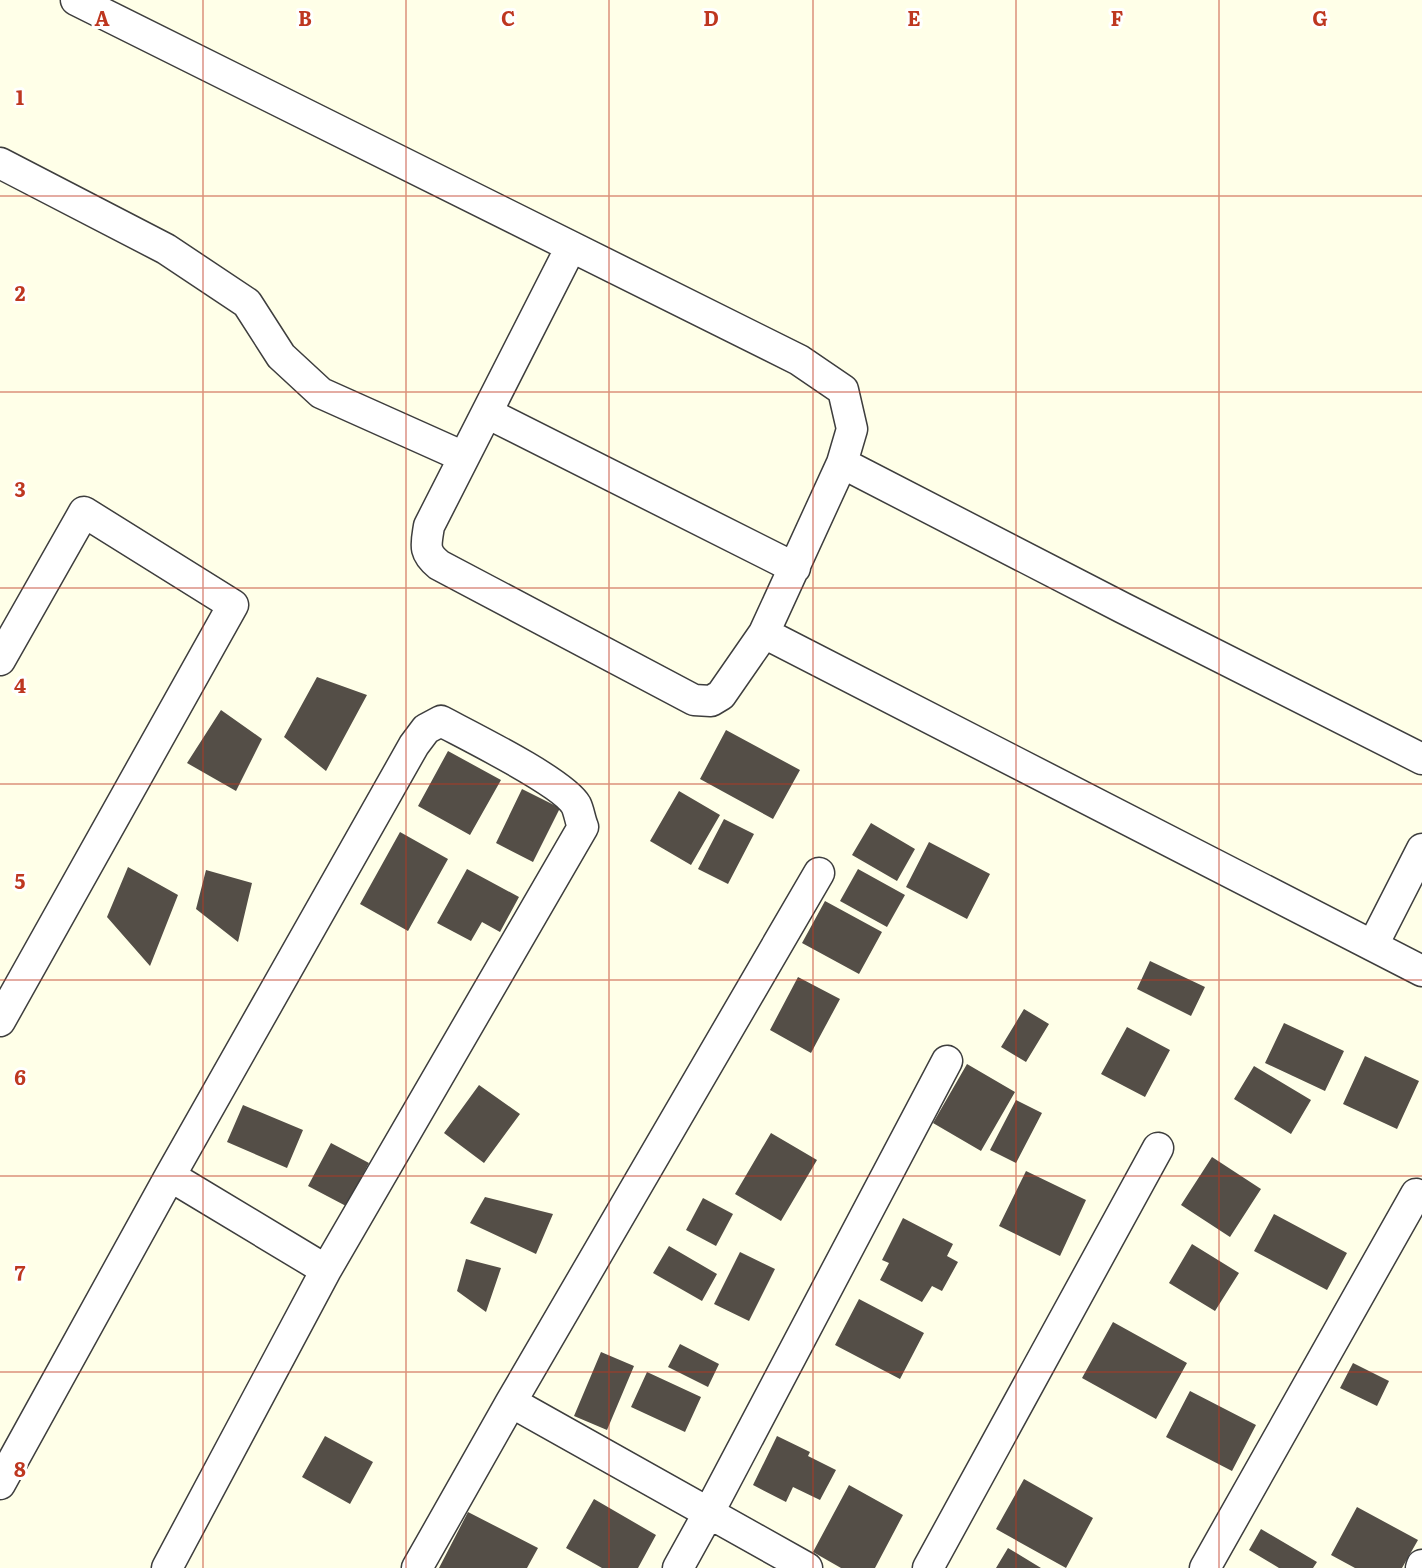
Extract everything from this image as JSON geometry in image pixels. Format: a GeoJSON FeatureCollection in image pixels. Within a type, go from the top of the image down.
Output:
{"type":"FeatureCollection","features":[{"type":"Feature","properties":{"kind":"street"},"geometry":{"type":"LineString","coordinates":[[76,0],[799,360],[843,390],[852,429],[842,463],[764,633],[721,695],[711,701],[694,700],[439,565],[430,557],[426,547],[429,526],[572,247]]}},
{"type":"Feature","properties":{"kind":"street"},"geometry":{"type":"LineString","coordinates":[[0,162],[166,249],[247,303],[281,356],[321,393],[464,457]]}},
{"type":"Feature","properties":{"kind":"street"},"geometry":{"type":"LineString","coordinates":[[486,413],[795,568]]}},
{"type":"Feature","properties":{"kind":"street"},"geometry":{"type":"LineString","coordinates":[[842,463],[1422,759]]}},
{"type":"Feature","properties":{"kind":"street"},"geometry":{"type":"LineString","coordinates":[[0,660],[84,512],[233,605],[3,1008]]}},
{"type":"Feature","properties":{"kind":"street"},"geometry":{"type":"LineString","coordinates":[[764,633],[1422,971]]}},
{"type":"Feature","properties":{"kind":"street"},"geometry":{"type":"LineString","coordinates":[[0,1484],[170,1176],[420,737],[426,729],[441,721],[501,753],[554,786],[575,803],[582,827],[326,1270],[167,1568]]}},
{"type":"Feature","properties":{"kind":"street"},"geometry":{"type":"LineString","coordinates":[[1372,945],[1422,849]]}},
{"type":"Feature","properties":{"kind":"street"},"geometry":{"type":"LineString","coordinates":[[417,1568],[819,873]]}},
{"type":"Feature","properties":{"kind":"street"},"geometry":{"type":"LineString","coordinates":[[678,1568],[947,1061]]}},
{"type":"Feature","properties":{"kind":"street"},"geometry":{"type":"LineString","coordinates":[[928,1568],[1158,1148]]}},
{"type":"Feature","properties":{"kind":"street"},"geometry":{"type":"LineString","coordinates":[[170,1176],[326,1270]]}},
{"type":"Feature","properties":{"kind":"street"},"geometry":{"type":"LineString","coordinates":[[1205,1568],[1416,1194]]}},
{"type":"Feature","properties":{"kind":"street"},"geometry":{"type":"LineString","coordinates":[[512,1402],[807,1568]]}},
{"type":"Feature","properties":{"kind":"building"},"geometry":{"type":"Polygon","coordinates":[[[317,677],[367,695],[326,771],[284,737],[317,677]]]}},
{"type":"Feature","properties":{"kind":"building"},"geometry":{"type":"Polygon","coordinates":[[[221,710],[262,739],[236,791],[187,763],[221,710]]]}},
{"type":"Feature","properties":{"kind":"building"},"geometry":{"type":"Polygon","coordinates":[[[726,730],[800,770],[773,819],[700,779],[726,730]]]}},
{"type":"Feature","properties":{"kind":"building"},"geometry":{"type":"Polygon","coordinates":[[[448,751],[501,780],[470,835],[418,806],[448,751]]]}},
{"type":"Feature","properties":{"kind":"building"},"geometry":{"type":"Polygon","coordinates":[[[522,789],[560,808],[533,862],[496,843],[522,789]]]}},
{"type":"Feature","properties":{"kind":"building"},"geometry":{"type":"Polygon","coordinates":[[[679,791],[720,815],[691,865],[650,841],[679,791]]]}},
{"type":"Feature","properties":{"kind":"building"},"geometry":{"type":"Polygon","coordinates":[[[724,819],[754,834],[728,884],[698,869],[724,819]]]}},
{"type":"Feature","properties":{"kind":"building"},"geometry":{"type":"Polygon","coordinates":[[[871,823],[915,849],[897,881],[852,855],[871,823]]]}},
{"type":"Feature","properties":{"kind":"building"},"geometry":{"type":"Polygon","coordinates":[[[400,832],[448,859],[408,931],[360,904],[400,832]]]}},
{"type":"Feature","properties":{"kind":"building"},"geometry":{"type":"Polygon","coordinates":[[[929,842],[990,874],[967,919],[906,887],[929,842]]]}},
{"type":"Feature","properties":{"kind":"building"},"geometry":{"type":"Polygon","coordinates":[[[128,867],[178,895],[150,966],[107,917],[128,867]]]}},
{"type":"Feature","properties":{"kind":"building"},"geometry":{"type":"Polygon","coordinates":[[[467,869],[519,897],[500,932],[482,922],[471,941],[437,923],[467,869]]]}},
{"type":"Feature","properties":{"kind":"building"},"geometry":{"type":"Polygon","coordinates":[[[858,869],[905,895],[887,927],[840,901],[858,869]]]}},
{"type":"Feature","properties":{"kind":"building"},"geometry":{"type":"Polygon","coordinates":[[[206,870],[252,883],[238,942],[196,909],[206,870]]]}},
{"type":"Feature","properties":{"kind":"building"},"geometry":{"type":"Polygon","coordinates":[[[825,901],[882,932],[859,974],[802,943],[825,901]]]}},
{"type":"Feature","properties":{"kind":"building"},"geometry":{"type":"Polygon","coordinates":[[[1150,961],[1205,987],[1191,1016],[1137,989],[1150,961]]]}},
{"type":"Feature","properties":{"kind":"building"},"geometry":{"type":"Polygon","coordinates":[[[798,977],[840,999],[811,1053],[770,1030],[798,977]]]}},
{"type":"Feature","properties":{"kind":"building"},"geometry":{"type":"Polygon","coordinates":[[[1024,1009],[1049,1024],[1026,1062],[1001,1047],[1024,1009]]]}},
{"type":"Feature","properties":{"kind":"building"},"geometry":{"type":"Polygon","coordinates":[[[1284,1023],[1344,1051],[1325,1091],[1265,1063],[1284,1023]]]}},
{"type":"Feature","properties":{"kind":"building"},"geometry":{"type":"Polygon","coordinates":[[[1127,1027],[1170,1050],[1145,1097],[1101,1074],[1127,1027]]]}},
{"type":"Feature","properties":{"kind":"building"},"geometry":{"type":"Polygon","coordinates":[[[1365,1056],[1419,1081],[1397,1129],[1343,1104],[1365,1056]]]}},
{"type":"Feature","properties":{"kind":"building"},"geometry":{"type":"Polygon","coordinates":[[[967,1064],[1015,1092],[981,1151],[933,1123],[967,1064]]]}},
{"type":"Feature","properties":{"kind":"building"},"geometry":{"type":"Polygon","coordinates":[[[1254,1066],[1311,1100],[1291,1134],[1234,1099],[1254,1066]]]}},
{"type":"Feature","properties":{"kind":"building"},"geometry":{"type":"Polygon","coordinates":[[[479,1085],[520,1114],[484,1163],[444,1133],[479,1085]]]}},
{"type":"Feature","properties":{"kind":"building"},"geometry":{"type":"Polygon","coordinates":[[[1016,1100],[1042,1113],[1016,1163],[990,1150],[1016,1100]]]}},
{"type":"Feature","properties":{"kind":"building"},"geometry":{"type":"Polygon","coordinates":[[[243,1105],[303,1130],[287,1168],[227,1142],[243,1105]]]}},
{"type":"Feature","properties":{"kind":"building"},"geometry":{"type":"Polygon","coordinates":[[[771,1133],[817,1160],[781,1221],[735,1194],[771,1133]]]}},
{"type":"Feature","properties":{"kind":"building"},"geometry":{"type":"Polygon","coordinates":[[[331,1143],[369,1163],[346,1206],[308,1186],[331,1143]]]}},
{"type":"Feature","properties":{"kind":"building"},"geometry":{"type":"Polygon","coordinates":[[[1212,1157],[1261,1189],[1230,1237],[1181,1205],[1212,1157]]]}},
{"type":"Feature","properties":{"kind":"building"},"geometry":{"type":"Polygon","coordinates":[[[1026,1171],[1086,1200],[1060,1256],[999,1226],[1026,1171]]]}},
{"type":"Feature","properties":{"kind":"building"},"geometry":{"type":"Polygon","coordinates":[[[485,1197],[553,1214],[536,1254],[470,1223],[485,1197]]]}},
{"type":"Feature","properties":{"kind":"building"},"geometry":{"type":"Polygon","coordinates":[[[703,1198],[733,1214],[716,1246],[686,1230],[703,1198]]]}},
{"type":"Feature","properties":{"kind":"building"},"geometry":{"type":"Polygon","coordinates":[[[1274,1214],[1347,1253],[1327,1290],[1254,1251],[1274,1214]]]}},
{"type":"Feature","properties":{"kind":"building"},"geometry":{"type":"Polygon","coordinates":[[[903,1218],[953,1244],[947,1256],[958,1262],[942,1291],[932,1286],[922,1302],[880,1280],[889,1263],[882,1260],[903,1218]]]}},
{"type":"Feature","properties":{"kind":"building"},"geometry":{"type":"Polygon","coordinates":[[[1192,1244],[1239,1273],[1215,1311],[1169,1283],[1192,1244]]]}},
{"type":"Feature","properties":{"kind":"building"},"geometry":{"type":"Polygon","coordinates":[[[669,1246],[717,1274],[702,1301],[653,1273],[669,1246]]]}},
{"type":"Feature","properties":{"kind":"building"},"geometry":{"type":"Polygon","coordinates":[[[740,1252],[775,1269],[749,1321],[714,1304],[740,1252]]]}},
{"type":"Feature","properties":{"kind":"building"},"geometry":{"type":"Polygon","coordinates":[[[466,1259],[501,1268],[486,1312],[457,1291],[466,1259]]]}},
{"type":"Feature","properties":{"kind":"building"},"geometry":{"type":"Polygon","coordinates":[[[859,1299],[924,1333],[900,1379],[835,1345],[859,1299]]]}},
{"type":"Feature","properties":{"kind":"building"},"geometry":{"type":"Polygon","coordinates":[[[1113,1322],[1187,1363],[1156,1419],[1082,1378],[1113,1322]]]}},
{"type":"Feature","properties":{"kind":"building"},"geometry":{"type":"Polygon","coordinates":[[[680,1344],[719,1364],[708,1387],[668,1367],[680,1344]]]}},
{"type":"Feature","properties":{"kind":"building"},"geometry":{"type":"Polygon","coordinates":[[[601,1352],[634,1366],[607,1430],[574,1416],[601,1352]]]}},
{"type":"Feature","properties":{"kind":"building"},"geometry":{"type":"Polygon","coordinates":[[[1353,1363],[1389,1381],[1377,1406],[1340,1388],[1353,1363]]]}},
{"type":"Feature","properties":{"kind":"building"},"geometry":{"type":"Polygon","coordinates":[[[647,1372],[701,1397],[685,1432],[631,1407],[647,1372]]]}},
{"type":"Feature","properties":{"kind":"building"},"geometry":{"type":"Polygon","coordinates":[[[1190,1391],[1256,1425],[1232,1471],[1166,1437],[1190,1391]]]}},
{"type":"Feature","properties":{"kind":"building"},"geometry":{"type":"Polygon","coordinates":[[[325,1436],[373,1462],[350,1504],[302,1477],[325,1436]]]}},
{"type":"Feature","properties":{"kind":"building"},"geometry":{"type":"Polygon","coordinates":[[[777,1436],[810,1452],[808,1456],[836,1470],[820,1500],[793,1487],[786,1502],[753,1485],[777,1436]]]}},
{"type":"Feature","properties":{"kind":"building"},"geometry":{"type":"Polygon","coordinates":[[[1024,1479],[1093,1518],[1066,1568],[996,1529],[1024,1479]]]}},
{"type":"Feature","properties":{"kind":"building"},"geometry":{"type":"Polygon","coordinates":[[[849,1485],[903,1515],[875,1568],[841,1568],[813,1552],[849,1485]]]}},
{"type":"Feature","properties":{"kind":"building"},"geometry":{"type":"Polygon","coordinates":[[[594,1499],[656,1535],[638,1568],[602,1568],[566,1548],[594,1499]]]}},
{"type":"Feature","properties":{"kind":"building"},"geometry":{"type":"Polygon","coordinates":[[[1357,1507],[1418,1540],[1402,1568],[1355,1568],[1331,1555],[1357,1507]]]}},
{"type":"Feature","properties":{"kind":"building"},"geometry":{"type":"Polygon","coordinates":[[[468,1512],[538,1548],[527,1568],[439,1568],[468,1512]]]}},
{"type":"Feature","properties":{"kind":"building"},"geometry":{"type":"Polygon","coordinates":[[[1261,1529],[1317,1562],[1313,1568],[1279,1568],[1249,1550],[1261,1529]]]}},
{"type":"Feature","properties":{"kind":"building"},"geometry":{"type":"Polygon","coordinates":[[[1008,1548],[1041,1568],[996,1568],[1008,1548]]]}}]}
